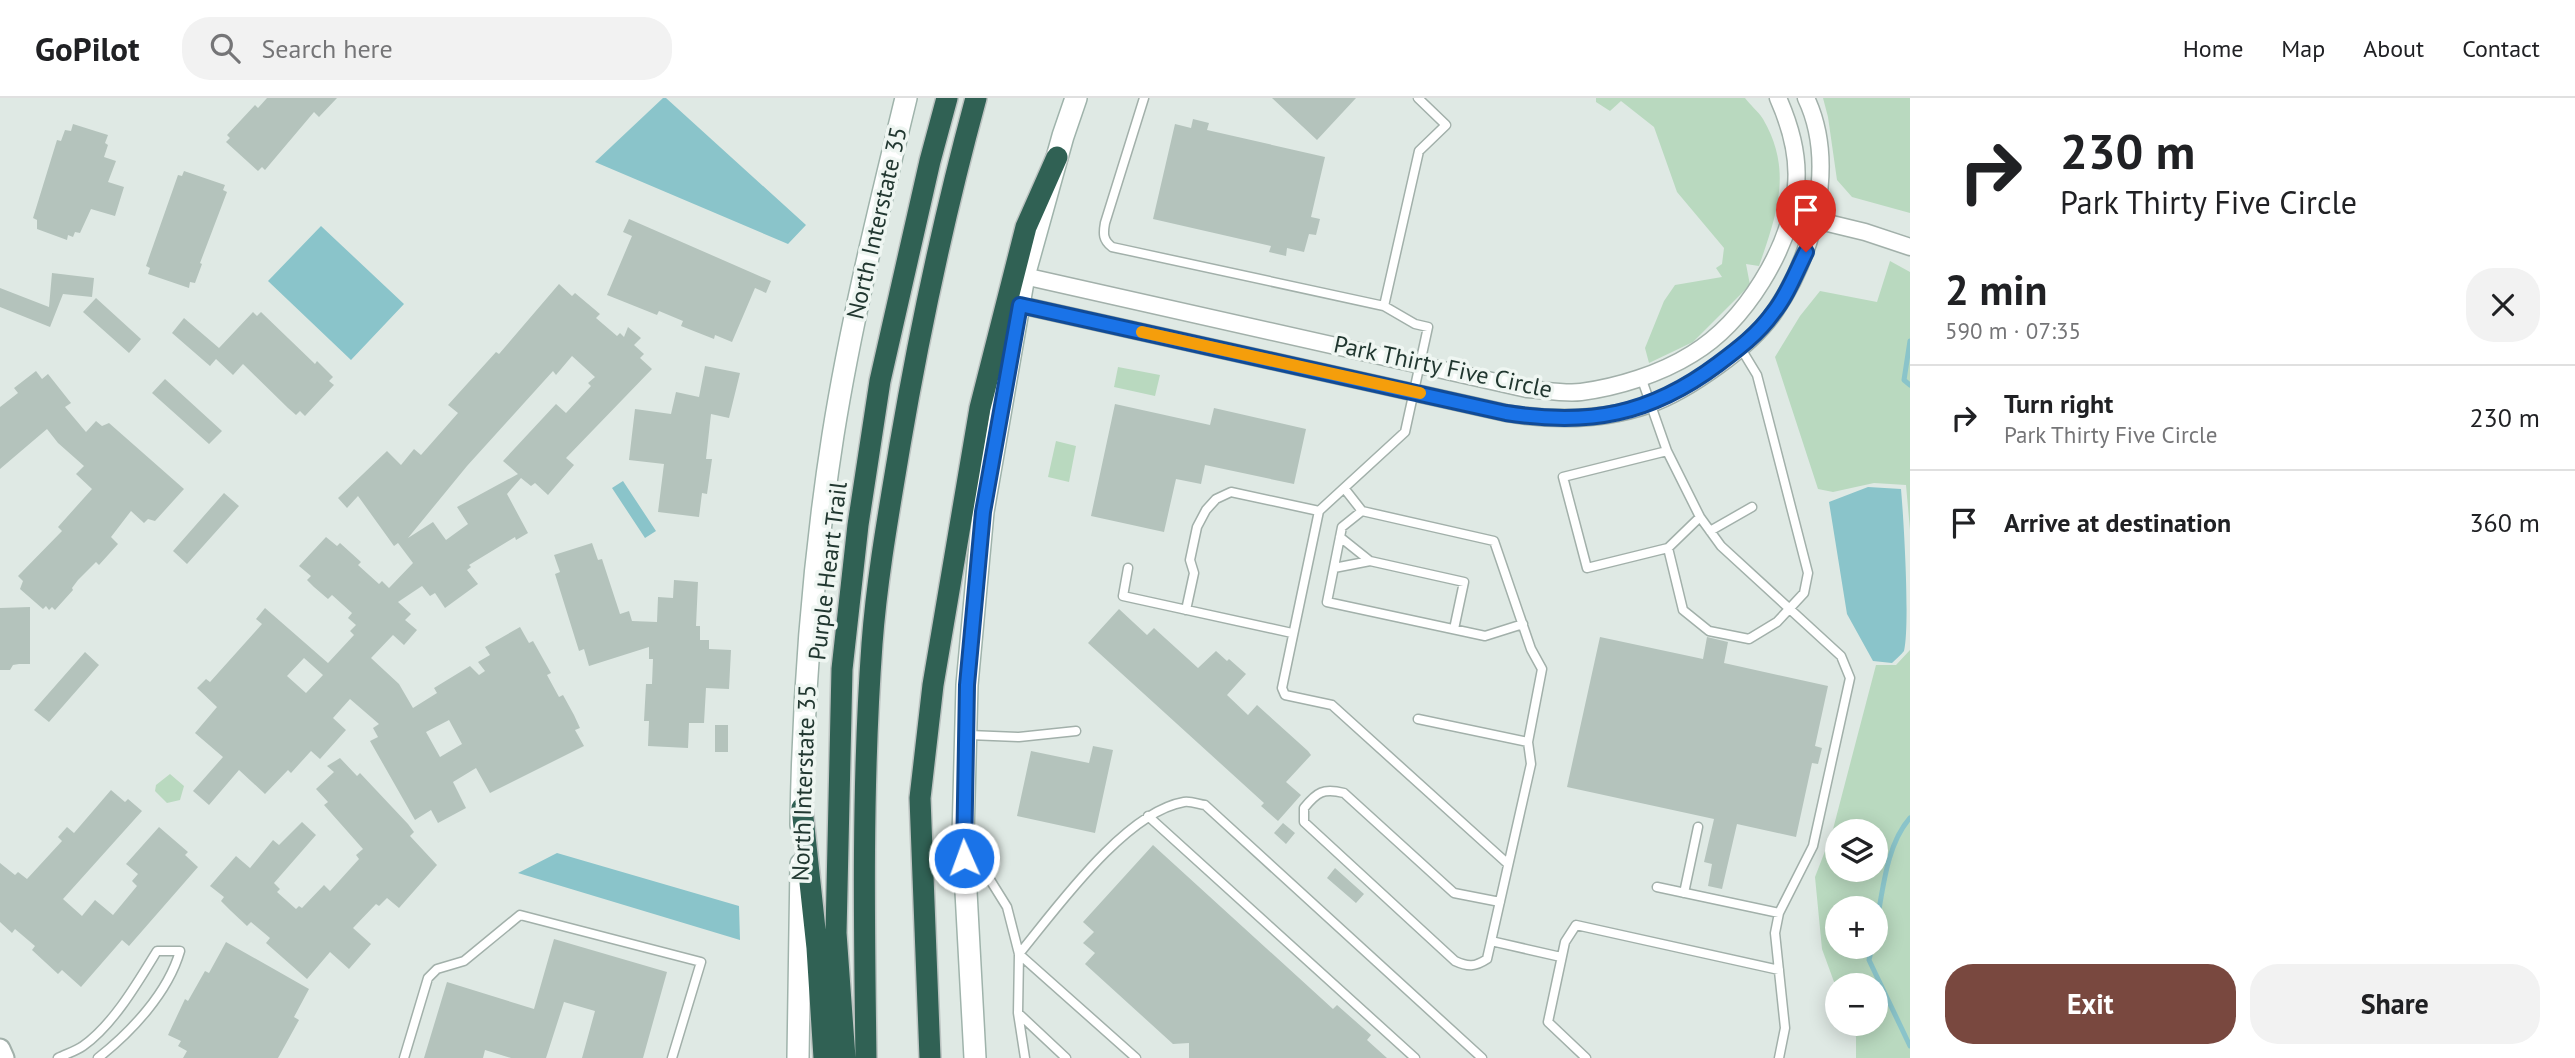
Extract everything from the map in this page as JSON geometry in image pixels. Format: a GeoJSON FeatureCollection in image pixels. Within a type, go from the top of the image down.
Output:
{"type":"FeatureCollection","features":[{"type":"Feature","properties":{"kind":"highway","name":"Purple Heart Trail"},"geometry":{"type":"LineString","coordinates":[[845,1058],[836,933],[842,669],[858,525],[880,381],[947,98]]}},
{"type":"Feature","properties":{"kind":"highway"},"geometry":{"type":"LineString","coordinates":[[866,1058],[863,837],[872,643],[883,544],[910,388],[933,277],[955,175],[976,98]]}},
{"type":"Feature","properties":{"kind":"highway"},"geometry":{"type":"LineString","coordinates":[[930,1058],[920,798],[933,685],[979,408],[1026,227],[1057,157]]}},
{"type":"Feature","properties":{"kind":"highway"},"geometry":{"type":"LineString","coordinates":[[802,808],[817,948],[824,1058]]}},
{"type":"Feature","properties":{"kind":"main road","name":"North Interstate 35"},"geometry":{"type":"LineString","coordinates":[[798,1058],[802,808],[810,624],[833,436],[849,350],[905,98]]}},
{"type":"Feature","properties":{"kind":"main road"},"geometry":{"type":"LineString","coordinates":[[975,1058],[963,836],[967,685],[983,512],[1024,276],[1076,98]]}},
{"type":"Feature","properties":{"kind":"street","name":"Park Thirty Five Circle"},"geometry":{"type":"LineString","coordinates":[[1024,276],[1527,389],[1579,392],[1642,377],[1692,355],[1740,312],[1770,266],[1783,240],[1791,215],[1796,186],[1796,164],[1792,137],[1778,98]]}},
{"type":"Feature","properties":{"kind":"street","name":"Park Thirty Five Circle"},"geometry":{"type":"LineString","coordinates":[[1020,305],[1541,419],[1605,416],[1651,404],[1693,383],[1741,347],[1775,311],[1806,252],[1815,220],[1819,162],[1817,134],[1806,98]]}},
{"type":"Feature","properties":{"kind":"street"},"geometry":{"type":"LineString","coordinates":[[1791,215],[1865,232],[1908,246]]}},
{"type":"Feature","properties":{"kind":"street"},"geometry":{"type":"LineString","coordinates":[[0,1049],[4,1058]]}},
{"type":"Feature","properties":{"kind":"lane"},"geometry":{"type":"LineString","coordinates":[[1144,98],[1103,232],[1105,241],[1112,247],[1384,306],[1415,324],[1428,327],[1405,432],[1319,511],[1282,681],[1285,695],[1332,705],[1508,864]]}},
{"type":"Feature","properties":{"kind":"lane"},"geometry":{"type":"LineString","coordinates":[[1384,306],[1419,151],[1446,125],[1418,98]]}},
{"type":"Feature","properties":{"kind":"lane"},"geometry":{"type":"LineString","coordinates":[[1668,548],[1684,610],[1709,631],[1749,639],[1777,622],[1804,593],[1808,573],[1757,375],[1741,347]]}},
{"type":"Feature","properties":{"kind":"lane"},"geometry":{"type":"LineString","coordinates":[[1642,377],[1667,451],[1700,517],[1721,546],[1841,656],[1850,678],[1813,846],[1779,913],[1775,933],[1786,1028],[1779,1058]]}},
{"type":"Feature","properties":{"kind":"lane"},"geometry":{"type":"LineString","coordinates":[[1667,451],[1563,477],[1587,568],[1668,548],[1700,517]]}},
{"type":"Feature","properties":{"kind":"lane"},"geometry":{"type":"LineString","coordinates":[[1344,488],[1362,511],[1494,541],[1531,649],[1542,669],[1528,742],[1531,764],[1508,864],[1500,902],[1487,959],[1477,966],[1466,966],[1455,961],[1304,822],[1304,808],[1318,792],[1330,789],[1344,793],[1454,893],[1500,902]]}},
{"type":"Feature","properties":{"kind":"lane"},"geometry":{"type":"LineString","coordinates":[[1186,610],[1194,573],[1190,560],[1197,527],[1216,499],[1231,492],[1319,511]]}},
{"type":"Feature","properties":{"kind":"lane"},"geometry":{"type":"LineString","coordinates":[[1710,531],[1752,507]]}},
{"type":"Feature","properties":{"kind":"lane"},"geometry":{"type":"LineString","coordinates":[[1362,511],[1342,527],[1327,602],[1485,636],[1523,624]]}},
{"type":"Feature","properties":{"kind":"lane"},"geometry":{"type":"LineString","coordinates":[[1340,537],[1370,561]]}},
{"type":"Feature","properties":{"kind":"lane"},"geometry":{"type":"LineString","coordinates":[[1334,568],[1370,561],[1464,582],[1454,629]]}},
{"type":"Feature","properties":{"kind":"lane"},"geometry":{"type":"LineString","coordinates":[[1128,569],[1123,596],[1292,633]]}},
{"type":"Feature","properties":{"kind":"lane"},"geometry":{"type":"LineString","coordinates":[[1418,719],[1528,742]]}},
{"type":"Feature","properties":{"kind":"lane"},"geometry":{"type":"LineString","coordinates":[[965,735],[1019,737],[1076,731]]}},
{"type":"Feature","properties":{"kind":"lane"},"geometry":{"type":"LineString","coordinates":[[1019,954],[1091,868],[1148,816],[1169,806],[1187,802],[1205,805],[1482,1058]]}},
{"type":"Feature","properties":{"kind":"lane"},"geometry":{"type":"LineString","coordinates":[[1148,816],[1415,1058]]}},
{"type":"Feature","properties":{"kind":"lane"},"geometry":{"type":"LineString","coordinates":[[1684,893],[1698,827]]}},
{"type":"Feature","properties":{"kind":"lane"},"geometry":{"type":"LineString","coordinates":[[963,836],[1007,907],[1019,954],[1018,1013],[1025,1058]]}},
{"type":"Feature","properties":{"kind":"lane"},"geometry":{"type":"LineString","coordinates":[[1657,887],[1779,913]]}},
{"type":"Feature","properties":{"kind":"lane"},"geometry":{"type":"LineString","coordinates":[[404,1058],[428,978],[437,969],[464,961],[520,915],[701,962],[672,1058]]}},
{"type":"Feature","properties":{"kind":"lane"},"geometry":{"type":"LineString","coordinates":[[1586,1058],[1548,1022],[1565,942],[1576,925],[1779,970]]}},
{"type":"Feature","properties":{"kind":"lane"},"geometry":{"type":"LineString","coordinates":[[1491,941],[1562,957]]}},
{"type":"Feature","properties":{"kind":"lane"},"geometry":{"type":"LineString","coordinates":[[58,1058],[83,1046],[103,1027],[134,989],[157,951],[180,951],[174,971],[152,1002],[117,1043],[98,1058]]}},
{"type":"Feature","properties":{"kind":"lane"},"geometry":{"type":"LineString","coordinates":[[1019,954],[1136,1058]]}},
{"type":"Feature","properties":{"kind":"lane"},"geometry":{"type":"LineString","coordinates":[[1018,1013],[1066,1058]]}},
{"type":"Feature","properties":{"kind":"green space"},"geometry":{"type":"Polygon","coordinates":[[[1596,98],[1745,98],[1763,119],[1778,156],[1780,174],[1776,210],[1759,266],[1746,264],[1750,285],[1693,342],[1649,363],[1645,348],[1664,301],[1675,285],[1722,277],[1716,268],[1722,264],[1724,248],[1677,192],[1654,127],[1621,101],[1610,111],[1596,102],[1596,98]]]}},
{"type":"Feature","properties":{"kind":"green space"},"geometry":{"type":"Polygon","coordinates":[[[1823,98],[1910,98],[1910,213],[1852,197],[1837,180],[1823,98]]]}},
{"type":"Feature","properties":{"kind":"green space"},"geometry":{"type":"Polygon","coordinates":[[[1890,261],[1910,272],[1910,530],[1906,485],[1874,483],[1833,492],[1818,489],[1775,357],[1800,316],[1820,291],[1877,302],[1890,261]]]}},
{"type":"Feature","properties":{"kind":"green space"},"geometry":{"type":"Polygon","coordinates":[[[1118,367],[1160,375],[1155,396],[1114,387],[1118,367]]]}},
{"type":"Feature","properties":{"kind":"green space"},"geometry":{"type":"Polygon","coordinates":[[[1056,441],[1076,446],[1069,482],[1048,477],[1056,441]]]}},
{"type":"Feature","properties":{"kind":"green space"},"geometry":{"type":"Polygon","coordinates":[[[1910,650],[1910,1058],[1856,1058],[1856,1036],[1888,1036],[1888,973],[1831,973],[1826,959],[1888,959],[1888,896],[1825,896],[1825,957],[1815,877],[1825,851],[1825,882],[1888,882],[1888,819],[1836,819],[1876,665],[1896,665],[1910,650]]]}},
{"type":"Feature","properties":{"kind":"green space"},"geometry":{"type":"Polygon","coordinates":[[[170,774],[184,786],[180,800],[167,803],[155,791],[156,785],[170,774]]]}},
{"type":"Feature","properties":{"kind":"water"},"geometry":{"type":"Polygon","coordinates":[[[663,98],[806,225],[788,244],[595,162],[663,98]]]}},
{"type":"Feature","properties":{"kind":"water"},"geometry":{"type":"Polygon","coordinates":[[[321,226],[404,304],[351,360],[268,281],[321,226]]]}},
{"type":"Feature","properties":{"kind":"water"},"geometry":{"type":"Polygon","coordinates":[[[623,481],[656,531],[645,538],[612,488],[623,481]]]}},
{"type":"Feature","properties":{"kind":"water"},"geometry":{"type":"Polygon","coordinates":[[[1868,487],[1901,489],[1906,573],[1906,638],[1904,651],[1892,663],[1873,661],[1847,614],[1829,502],[1868,487]]]}},
{"type":"Feature","properties":{"kind":"water"},"geometry":{"type":"Polygon","coordinates":[[[557,853],[739,906],[740,940],[518,873],[557,853]]]}},
{"type":"Feature","properties":{"kind":"building"},"geometry":{"type":"Polygon","coordinates":[[[267,98],[337,98],[319,117],[314,112],[265,170],[262,167],[258,171],[226,142],[230,138],[227,135],[255,105],[258,108],[267,98]]]}},
{"type":"Feature","properties":{"kind":"building"},"geometry":{"type":"Polygon","coordinates":[[[1272,98],[1356,98],[1317,140],[1272,98]]]}},
{"type":"Feature","properties":{"kind":"building"},"geometry":{"type":"Polygon","coordinates":[[[1193,119],[1209,123],[1207,130],[1325,157],[1311,217],[1320,219],[1316,235],[1309,234],[1304,252],[1287,248],[1286,256],[1269,252],[1271,246],[1153,219],[1175,124],[1191,128],[1193,119]]]}},
{"type":"Feature","properties":{"kind":"building"},"geometry":{"type":"Polygon","coordinates":[[[73,124],[108,135],[104,157],[116,161],[108,182],[124,187],[115,216],[91,209],[80,233],[75,232],[73,237],[68,235],[67,240],[37,229],[37,220],[33,218],[57,140],[61,141],[65,130],[71,131],[73,124]]]}},
{"type":"Feature","properties":{"kind":"building"},"geometry":{"type":"Polygon","coordinates":[[[184,171],[225,185],[223,190],[227,192],[195,283],[190,282],[189,288],[148,274],[150,268],[146,266],[178,175],[182,176],[184,171]]]}},
{"type":"Feature","properties":{"kind":"building"},"geometry":{"type":"Polygon","coordinates":[[[629,219],[771,281],[766,293],[755,288],[732,342],[715,335],[714,339],[681,326],[683,321],[659,311],[657,315],[607,295],[632,236],[623,232],[629,219]]]}},
{"type":"Feature","properties":{"kind":"building"},"geometry":{"type":"Polygon","coordinates":[[[52,273],[94,278],[92,297],[63,294],[50,327],[0,307],[0,288],[49,307],[52,273]]]}},
{"type":"Feature","properties":{"kind":"building"},"geometry":{"type":"Polygon","coordinates":[[[559,284],[572,296],[575,293],[600,314],[596,318],[617,336],[620,333],[624,337],[628,327],[641,338],[634,345],[644,354],[640,358],[652,369],[566,458],[574,465],[548,495],[535,483],[531,486],[521,478],[507,494],[528,533],[516,540],[515,537],[469,565],[471,567],[467,570],[478,584],[445,608],[435,593],[430,596],[422,586],[398,602],[411,614],[405,620],[417,630],[404,645],[393,635],[371,658],[399,684],[413,708],[437,693],[434,688],[470,666],[479,675],[485,671],[478,662],[490,655],[485,647],[520,627],[529,643],[533,641],[551,673],[547,675],[559,697],[563,695],[574,715],[580,728],[575,730],[584,746],[490,793],[476,768],[453,782],[466,808],[438,823],[431,810],[415,820],[370,741],[378,737],[373,728],[379,724],[350,699],[333,718],[346,730],[320,759],[311,751],[291,773],[288,770],[265,794],[239,770],[209,805],[193,791],[223,757],[195,733],[217,707],[197,688],[206,679],[210,682],[262,624],[256,619],[265,608],[328,663],[354,635],[350,631],[356,625],[348,618],[352,613],[332,595],[328,599],[314,587],[307,580],[311,576],[299,566],[326,537],[337,546],[340,543],[361,562],[358,565],[379,584],[382,581],[389,588],[413,563],[398,543],[394,546],[358,496],[347,508],[338,498],[387,451],[401,465],[414,449],[421,455],[458,413],[448,405],[496,352],[499,354],[559,284]],[[572,356],[556,375],[553,371],[467,466],[408,538],[433,522],[446,540],[468,524],[457,507],[518,474],[503,461],[556,404],[566,413],[591,386],[588,383],[595,377],[572,356]],[[304,658],[287,676],[306,693],[323,675],[304,658]],[[449,720],[426,732],[440,757],[462,744],[449,720]]]}},
{"type":"Feature","properties":{"kind":"building"},"geometry":{"type":"Polygon","coordinates":[[[96,298],[141,339],[129,353],[83,312],[96,298]]]}},
{"type":"Feature","properties":{"kind":"building"},"geometry":{"type":"Polygon","coordinates":[[[253,312],[257,316],[261,312],[315,364],[317,361],[333,377],[329,381],[334,385],[305,416],[300,411],[296,415],[243,364],[233,375],[216,359],[210,366],[172,333],[184,318],[219,348],[253,312]]]}},
{"type":"Feature","properties":{"kind":"building"},"geometry":{"type":"Polygon","coordinates":[[[705,366],[740,373],[729,418],[711,414],[706,459],[712,459],[707,494],[702,493],[699,517],[658,512],[664,464],[629,460],[635,409],[671,414],[676,392],[699,397],[705,366]]]}},
{"type":"Feature","properties":{"kind":"building"},"geometry":{"type":"Polygon","coordinates":[[[36,371],[42,379],[48,374],[71,403],[65,407],[86,432],[96,421],[102,426],[109,423],[184,489],[155,521],[148,519],[144,523],[131,511],[111,537],[118,544],[99,565],[96,562],[78,580],[73,590],[55,610],[52,607],[49,610],[46,606],[43,609],[20,589],[23,581],[18,576],[62,531],[58,527],[92,489],[76,474],[84,466],[58,443],[47,429],[0,469],[0,407],[18,393],[14,388],[36,371]]]}},
{"type":"Feature","properties":{"kind":"building"},"geometry":{"type":"Polygon","coordinates":[[[165,379],[222,431],[209,444],[152,393],[165,379]]]}},
{"type":"Feature","properties":{"kind":"building"},"geometry":{"type":"Polygon","coordinates":[[[1115,404],[1210,425],[1214,408],[1306,429],[1294,484],[1205,465],[1201,484],[1176,479],[1164,532],[1091,516],[1115,404]]]}},
{"type":"Feature","properties":{"kind":"building"},"geometry":{"type":"Polygon","coordinates":[[[224,493],[239,506],[187,564],[173,551],[224,493]]]}},
{"type":"Feature","properties":{"kind":"building"},"geometry":{"type":"Polygon","coordinates":[[[592,543],[598,560],[602,559],[620,614],[629,611],[632,621],[657,622],[658,597],[673,598],[674,580],[698,582],[696,626],[700,626],[700,640],[709,640],[709,649],[731,650],[729,689],[706,688],[704,723],[689,723],[688,748],[648,746],[649,721],[644,721],[646,684],[652,684],[653,659],[649,659],[649,647],[589,666],[584,649],[579,651],[555,574],[560,572],[554,555],[592,543]]]}},
{"type":"Feature","properties":{"kind":"building"},"geometry":{"type":"Polygon","coordinates":[[[30,607],[30,664],[13,665],[10,670],[0,670],[0,608],[30,607]]]}},
{"type":"Feature","properties":{"kind":"building"},"geometry":{"type":"Polygon","coordinates":[[[1119,609],[1147,635],[1154,628],[1198,668],[1216,651],[1227,661],[1229,659],[1246,674],[1227,695],[1248,715],[1257,705],[1311,755],[1286,782],[1301,795],[1278,821],[1261,806],[1264,803],[1088,643],[1119,609]]]}},
{"type":"Feature","properties":{"kind":"building"},"geometry":{"type":"Polygon","coordinates":[[[1600,637],[1703,659],[1707,637],[1728,642],[1724,663],[1828,686],[1815,746],[1822,748],[1818,764],[1812,763],[1796,837],[1737,824],[1722,889],[1708,886],[1712,864],[1704,862],[1714,819],[1567,787],[1600,637]]]}},
{"type":"Feature","properties":{"kind":"building"},"geometry":{"type":"Polygon","coordinates":[[[85,652],[99,665],[49,722],[34,710],[85,652]]]}},
{"type":"Feature","properties":{"kind":"building"},"geometry":{"type":"Polygon","coordinates":[[[715,725],[728,725],[728,752],[715,752],[715,725]]]}},
{"type":"Feature","properties":{"kind":"building"},"geometry":{"type":"Polygon","coordinates":[[[1093,746],[1113,750],[1095,833],[1017,816],[1031,751],[1089,763],[1093,746]]]}},
{"type":"Feature","properties":{"kind":"building"},"geometry":{"type":"Polygon","coordinates":[[[340,758],[357,776],[360,773],[408,824],[414,832],[410,836],[437,865],[399,908],[387,898],[379,906],[376,904],[353,928],[371,944],[349,969],[330,952],[307,979],[266,943],[270,938],[251,922],[247,926],[221,901],[224,897],[210,886],[236,856],[250,868],[273,840],[279,845],[302,822],[316,835],[274,883],[280,889],[277,892],[296,909],[299,906],[302,908],[324,885],[330,891],[359,859],[356,855],[363,849],[324,805],[328,802],[316,789],[334,772],[327,766],[340,758]]]}},
{"type":"Feature","properties":{"kind":"building"},"geometry":{"type":"Polygon","coordinates":[[[111,790],[142,811],[63,899],[82,916],[95,900],[113,915],[137,886],[132,881],[138,874],[126,864],[159,827],[188,852],[185,855],[198,867],[129,946],[122,940],[81,987],[62,970],[58,974],[32,950],[35,946],[15,929],[12,933],[0,922],[0,863],[15,875],[18,872],[27,879],[62,841],[58,837],[67,827],[74,833],[111,790]]]}},
{"type":"Feature","properties":{"kind":"building"},"geometry":{"type":"Polygon","coordinates":[[[1283,823],[1295,833],[1286,844],[1274,833],[1283,823]]]}},
{"type":"Feature","properties":{"kind":"building"},"geometry":{"type":"Polygon","coordinates":[[[1153,845],[1333,1009],[1337,1005],[1371,1035],[1367,1040],[1387,1058],[1189,1058],[1189,1043],[1173,1044],[1085,964],[1095,953],[1083,943],[1094,932],[1083,922],[1153,845]]]}},
{"type":"Feature","properties":{"kind":"building"},"geometry":{"type":"Polygon","coordinates":[[[1335,868],[1364,894],[1356,903],[1327,878],[1335,868]]]}},
{"type":"Feature","properties":{"kind":"building"},"geometry":{"type":"Polygon","coordinates":[[[554,939],[667,972],[643,1058],[582,1058],[595,1011],[564,1002],[546,1058],[511,1058],[485,1050],[483,1058],[424,1058],[447,982],[534,1009],[554,939]]]}},
{"type":"Feature","properties":{"kind":"building"},"geometry":{"type":"Polygon","coordinates":[[[226,942],[309,989],[294,1017],[299,1020],[278,1058],[183,1058],[187,1051],[178,1046],[181,1041],[168,1035],[185,999],[188,1001],[205,971],[209,973],[226,942]]]}},
{"type":"Feature","properties":{"kind":"waterway"},"geometry":{"type":"LineString","coordinates":[[1910,341],[1904,380],[1910,385]]}},
{"type":"Feature","properties":{"kind":"waterway"},"geometry":{"type":"LineString","coordinates":[[1882,896],[1896,841],[1910,818]]}},
{"type":"Feature","properties":{"kind":"waterway"},"geometry":{"type":"LineString","coordinates":[[1869,959],[1910,1046]]}},
{"type":"Feature","properties":{"kind":"slow traffic"},"geometry":{"type":"LineString","coordinates":[[1142,332],[1420,393]]}},
{"type":"Feature","properties":{"kind":"route"},"geometry":{"type":"LineString","coordinates":[[964,858],[967,685],[983,512],[1020,305],[1506,413],[1541,419],[1569,419],[1629,411],[1651,404],[1693,383],[1760,329],[1775,311],[1806,252]]}}]}
